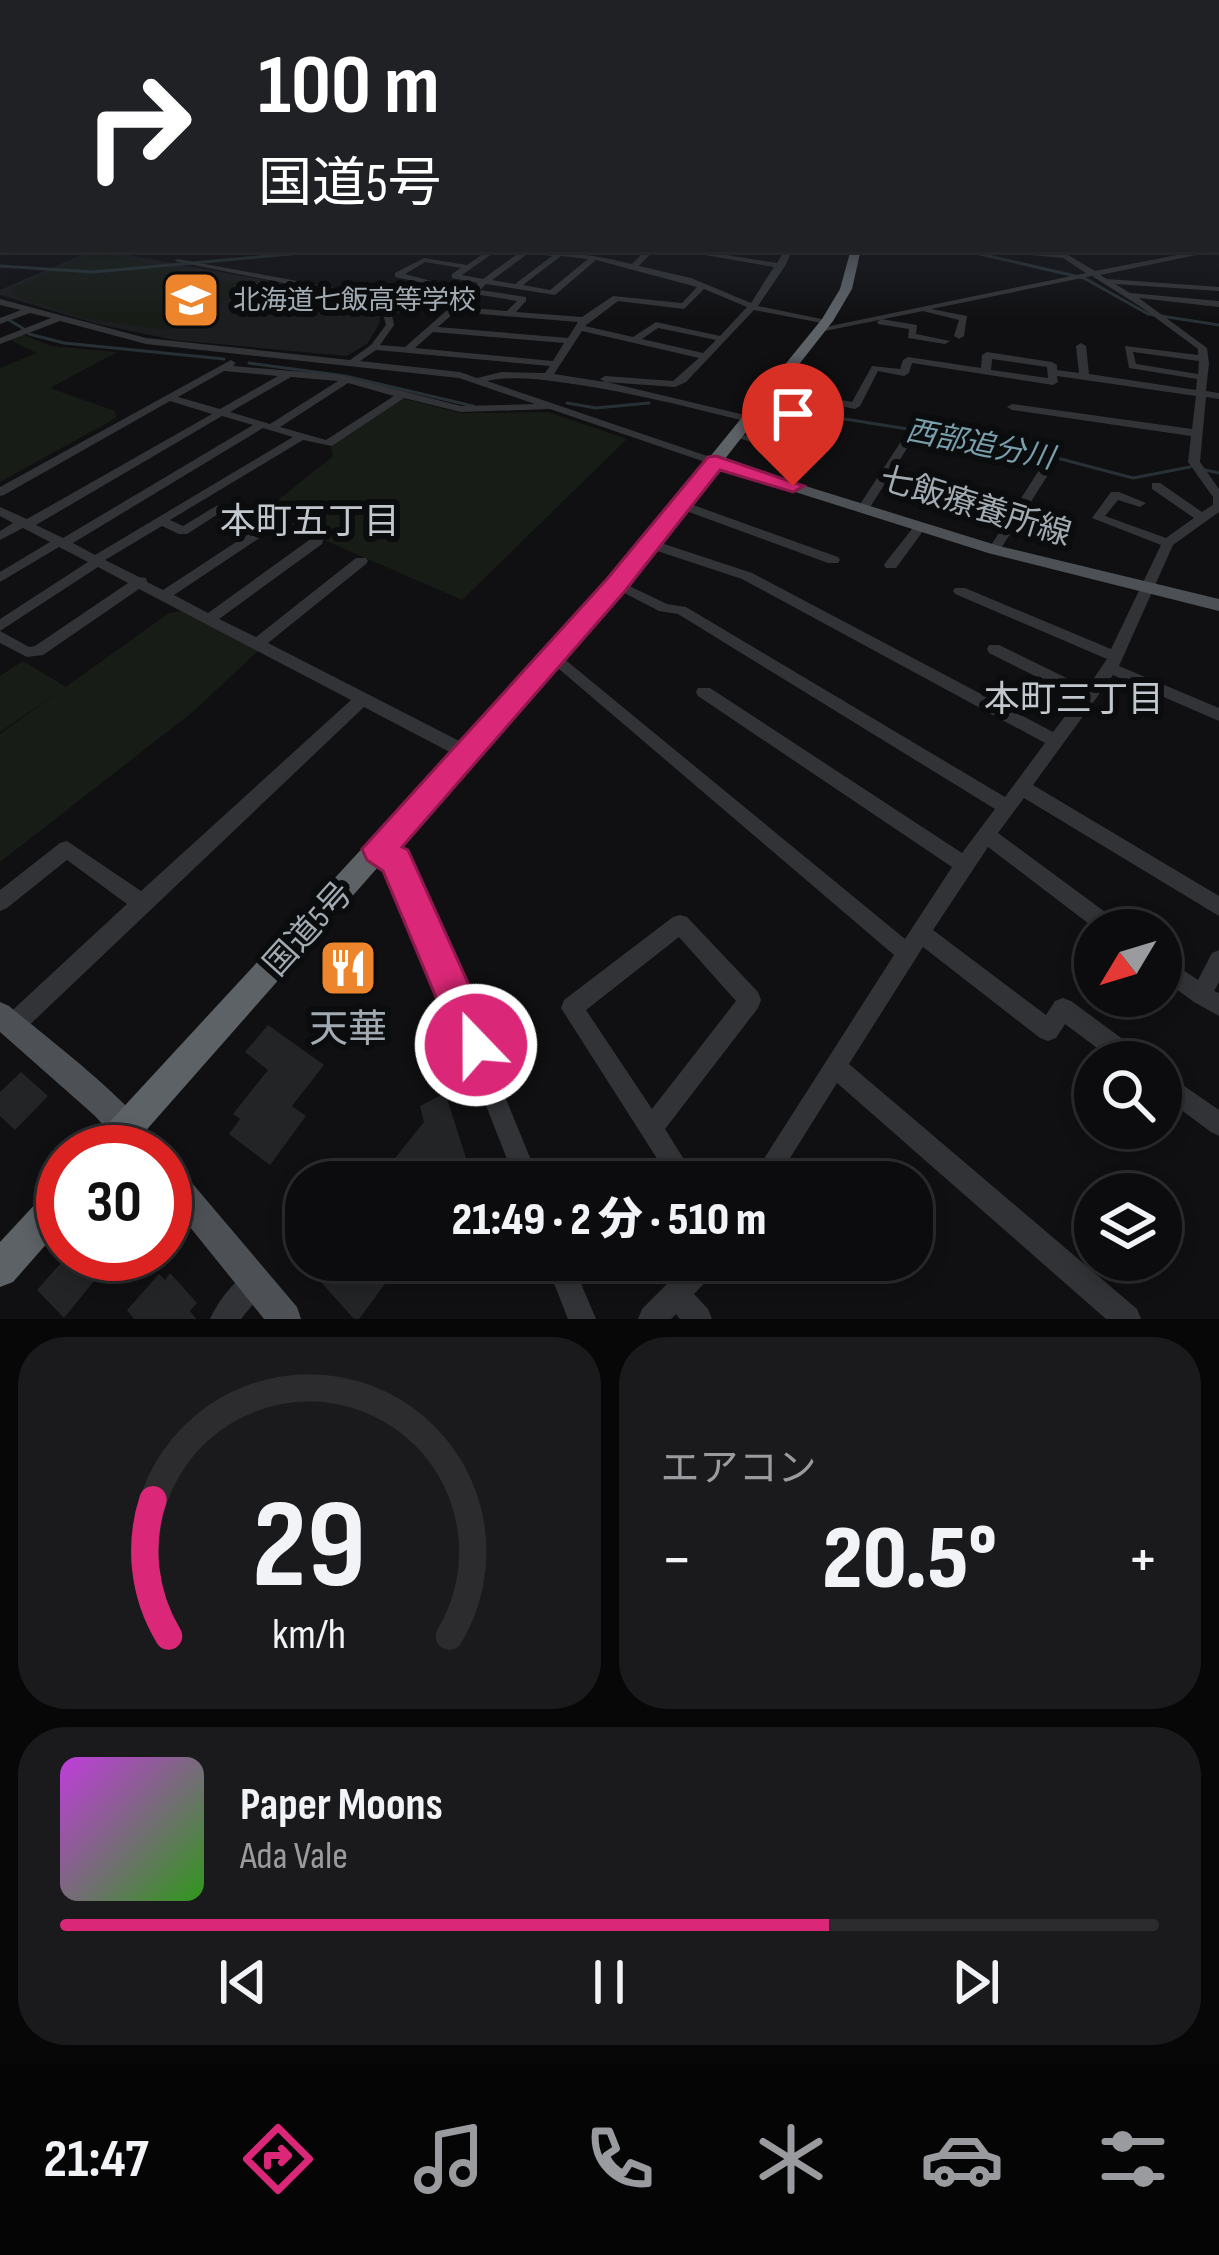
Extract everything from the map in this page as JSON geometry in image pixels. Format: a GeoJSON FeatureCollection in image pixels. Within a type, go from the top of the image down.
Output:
{"type":"FeatureCollection","features":[{"type":"Feature","properties":{"kind":"highway","name":"国道5号"},"geometry":{"type":"LineString","coordinates":[[142,1125],[682,505],[824,325],[846,289],[855,252]]}},
{"type":"Feature","properties":{"kind":"highway"},"geometry":{"type":"LineString","coordinates":[[0,1269],[36,1229]]}},
{"type":"Feature","properties":{"kind":"main road","name":"七飯療養所線"},"geometry":{"type":"LineString","coordinates":[[716,462],[994,550],[1219,605]]}},
{"type":"Feature","properties":{"kind":"main road"},"geometry":{"type":"LineString","coordinates":[[6,1020],[108,1125]]}},
{"type":"Feature","properties":{"kind":"main road"},"geometry":{"type":"LineString","coordinates":[[192,1206],[284,1319]]}},
{"type":"Feature","properties":{"kind":"street"},"geometry":{"type":"LineString","coordinates":[[490,252],[454,276],[552,292],[603,252]]}},
{"type":"Feature","properties":{"kind":"street"},"geometry":{"type":"LineString","coordinates":[[407,350],[526,252]]}},
{"type":"Feature","properties":{"kind":"street"},"geometry":{"type":"LineString","coordinates":[[535,252],[634,267],[824,325],[1101,277],[1190,252]]}},
{"type":"Feature","properties":{"kind":"street"},"geometry":{"type":"LineString","coordinates":[[634,267],[648,252]]}},
{"type":"Feature","properties":{"kind":"street"},"geometry":{"type":"LineString","coordinates":[[730,252],[726,259],[781,266]]}},
{"type":"Feature","properties":{"kind":"street"},"geometry":{"type":"LineString","coordinates":[[589,383],[601,378],[675,384],[753,307],[788,252]]}},
{"type":"Feature","properties":{"kind":"street"},"geometry":{"type":"LineString","coordinates":[[1059,253],[1202,348],[1206,371],[1219,396]]}},
{"type":"Feature","properties":{"kind":"street"},"geometry":{"type":"LineString","coordinates":[[517,286],[558,255]]}},
{"type":"Feature","properties":{"kind":"street"},"geometry":{"type":"LineString","coordinates":[[389,313],[407,306],[435,283],[398,275],[424,260],[467,267]]}},
{"type":"Feature","properties":{"kind":"street"},"geometry":{"type":"LineString","coordinates":[[178,261],[344,289],[372,298],[389,313]]}},
{"type":"Feature","properties":{"kind":"street"},"geometry":{"type":"LineString","coordinates":[[1101,277],[1219,289]]}},
{"type":"Feature","properties":{"kind":"street"},"geometry":{"type":"LineString","coordinates":[[547,378],[581,324],[616,298],[684,306],[703,285]]}},
{"type":"Feature","properties":{"kind":"street"},"geometry":{"type":"LineString","coordinates":[[473,291],[524,298],[509,314]]}},
{"type":"Feature","properties":{"kind":"street"},"geometry":{"type":"LineString","coordinates":[[1127,295],[1219,304]]}},
{"type":"Feature","properties":{"kind":"street"},"geometry":{"type":"LineString","coordinates":[[0,302],[146,341],[353,361],[479,380],[716,462]]}},
{"type":"Feature","properties":{"kind":"street"},"geometry":{"type":"LineString","coordinates":[[453,309],[581,324],[704,356]]}},
{"type":"Feature","properties":{"kind":"street"},"geometry":{"type":"LineString","coordinates":[[0,321],[28,310]]}},
{"type":"Feature","properties":{"kind":"street"},"geometry":{"type":"LineString","coordinates":[[923,310],[964,318],[959,336]]}},
{"type":"Feature","properties":{"kind":"street"},"geometry":{"type":"LineString","coordinates":[[353,361],[386,334],[389,313]]}},
{"type":"Feature","properties":{"kind":"street"},"geometry":{"type":"LineString","coordinates":[[0,341],[57,319]]}},
{"type":"Feature","properties":{"kind":"street"},"geometry":{"type":"LineString","coordinates":[[872,320],[914,327],[910,336],[945,341]]}},
{"type":"Feature","properties":{"kind":"street"},"geometry":{"type":"LineString","coordinates":[[633,341],[656,325],[723,339]]}},
{"type":"Feature","properties":{"kind":"street"},"geometry":{"type":"LineString","coordinates":[[431,328],[568,341]]}},
{"type":"Feature","properties":{"kind":"street"},"geometry":{"type":"LineString","coordinates":[[1081,346],[1084,376]]}},
{"type":"Feature","properties":{"kind":"street"},"geometry":{"type":"LineString","coordinates":[[374,347],[555,364]]}},
{"type":"Feature","properties":{"kind":"street"},"geometry":{"type":"LineString","coordinates":[[1128,349],[1206,371],[1132,366],[1128,349]]}},
{"type":"Feature","properties":{"kind":"street"},"geometry":{"type":"LineString","coordinates":[[0,492],[249,352]]}},
{"type":"Feature","properties":{"kind":"street"},"geometry":{"type":"LineString","coordinates":[[764,400],[812,412],[821,399],[855,406],[875,368],[904,373],[908,360],[1052,382],[1052,372],[1084,376],[1206,371]]}},
{"type":"Feature","properties":{"kind":"street"},"geometry":{"type":"LineString","coordinates":[[223,368],[346,380],[461,409],[538,410],[550,405]]}},
{"type":"Feature","properties":{"kind":"street"},"geometry":{"type":"LineString","coordinates":[[774,1161],[964,865],[1113,663],[1168,543],[1211,518],[1219,506],[1219,496],[1195,466],[1206,371]]}},
{"type":"Feature","properties":{"kind":"street"},"geometry":{"type":"LineString","coordinates":[[0,536],[290,373]]}},
{"type":"Feature","properties":{"kind":"street"},"geometry":{"type":"LineString","coordinates":[[479,380],[494,374],[589,383],[748,419]]}},
{"type":"Feature","properties":{"kind":"street"},"geometry":{"type":"LineString","coordinates":[[0,578],[346,380]]}},
{"type":"Feature","properties":{"kind":"street"},"geometry":{"type":"LineString","coordinates":[[170,398],[328,444],[402,395]]}},
{"type":"Feature","properties":{"kind":"street"},"geometry":{"type":"LineString","coordinates":[[1012,407],[1196,434]]}},
{"type":"Feature","properties":{"kind":"street"},"geometry":{"type":"LineString","coordinates":[[736,436],[796,452],[814,425]]}},
{"type":"Feature","properties":{"kind":"street"},"geometry":{"type":"LineString","coordinates":[[0,626],[97,560],[301,437]]}},
{"type":"Feature","properties":{"kind":"street"},"geometry":{"type":"LineString","coordinates":[[863,509],[906,442]]}},
{"type":"Feature","properties":{"kind":"street"},"geometry":{"type":"LineString","coordinates":[[994,550],[1049,464]]}},
{"type":"Feature","properties":{"kind":"street"},"geometry":{"type":"LineString","coordinates":[[1156,486],[1211,518]]}},
{"type":"Feature","properties":{"kind":"street"},"geometry":{"type":"LineString","coordinates":[[1140,503],[1114,495],[1098,518],[1168,543]]}},
{"type":"Feature","properties":{"kind":"street"},"geometry":{"type":"LineString","coordinates":[[137,499],[183,531],[220,509]]}},
{"type":"Feature","properties":{"kind":"street"},"geometry":{"type":"LineString","coordinates":[[682,505],[833,560]]}},
{"type":"Feature","properties":{"kind":"street"},"geometry":{"type":"LineString","coordinates":[[0,511],[212,617],[466,753]]}},
{"type":"Feature","properties":{"kind":"street"},"geometry":{"type":"LineString","coordinates":[[891,565],[920,527]]}},
{"type":"Feature","properties":{"kind":"street"},"geometry":{"type":"LineString","coordinates":[[166,594],[260,532]]}},
{"type":"Feature","properties":{"kind":"street"},"geometry":{"type":"LineString","coordinates":[[212,617],[317,542]]}},
{"type":"Feature","properties":{"kind":"street"},"geometry":{"type":"LineString","coordinates":[[650,544],[747,576],[1054,740]]}},
{"type":"Feature","properties":{"kind":"street"},"geometry":{"type":"LineString","coordinates":[[260,642],[361,562]]}},
{"type":"Feature","properties":{"kind":"street"},"geometry":{"type":"LineString","coordinates":[[0,636],[27,652],[38,651],[141,581]]}},
{"type":"Feature","properties":{"kind":"street"},"geometry":{"type":"LineString","coordinates":[[616,585],[664,608],[681,610],[1007,807]]}},
{"type":"Feature","properties":{"kind":"street"},"geometry":{"type":"LineString","coordinates":[[959,591],[1219,715]]}},
{"type":"Feature","properties":{"kind":"street"},"geometry":{"type":"LineString","coordinates":[[994,649],[1089,696]]}},
{"type":"Feature","properties":{"kind":"street"},"geometry":{"type":"LineString","coordinates":[[552,657],[914,943],[1048,1030],[1063,1009],[1106,1041]]}},
{"type":"Feature","properties":{"kind":"street"},"geometry":{"type":"LineString","coordinates":[[704,692],[964,865]]}},
{"type":"Feature","properties":{"kind":"street"},"geometry":{"type":"LineString","coordinates":[[6,1020],[142,903],[363,698]]}},
{"type":"Feature","properties":{"kind":"street"},"geometry":{"type":"LineString","coordinates":[[1021,787],[1219,908]]}},
{"type":"Feature","properties":{"kind":"street"},"geometry":{"type":"LineString","coordinates":[[986,836],[1085,909]]}},
{"type":"Feature","properties":{"kind":"street"},"geometry":{"type":"LineString","coordinates":[[0,902],[67,849],[142,903]]}},
{"type":"Feature","properties":{"kind":"street"},"geometry":{"type":"LineString","coordinates":[[379,849],[396,861],[417,905],[520,1161]]}},
{"type":"Feature","properties":{"kind":"street"},"geometry":{"type":"LineString","coordinates":[[652,1127],[750,1000],[680,924],[572,1008],[673,1161]]}},
{"type":"Feature","properties":{"kind":"street"},"geometry":{"type":"LineString","coordinates":[[1182,980],[1210,1000],[1219,960]]}},
{"type":"Feature","properties":{"kind":"street"},"geometry":{"type":"LineString","coordinates":[[836,1067],[1127,1319]]}},
{"type":"Feature","properties":{"kind":"street"},"geometry":{"type":"LineString","coordinates":[[1182,1097],[1219,1124]]}},
{"type":"Feature","properties":{"kind":"street"},"geometry":{"type":"LineString","coordinates":[[567,1281],[582,1319]]}},
{"type":"Feature","properties":{"kind":"street"},"geometry":{"type":"LineString","coordinates":[[652,1319],[691,1281]]}},
{"type":"Feature","properties":{"kind":"street"},"geometry":{"type":"LineString","coordinates":[[224,1319],[254,1283]]}},
{"type":"Feature","properties":{"kind":"street"},"geometry":{"type":"LineString","coordinates":[[678,1296],[698,1319]]}},
{"type":"Feature","properties":{"kind":"shaded area","name":"北海道七飯高等学校"},"geometry":{"type":"Polygon","coordinates":[[[89,252],[112,252],[356,297],[379,311],[380,322],[368,343],[347,356],[174,340],[97,324],[0,295],[0,290],[89,252]]]}},
{"type":"Feature","properties":{"kind":"shaded area"},"geometry":{"type":"Polygon","coordinates":[[[95,252],[255,286],[168,330],[86,318],[14,296],[12,288],[95,252]]]}},
{"type":"Feature","properties":{"kind":"shaded area"},"geometry":{"type":"Polygon","coordinates":[[[23,335],[51,346],[117,352],[50,388],[115,411],[116,418],[0,482],[0,368],[37,353],[10,340],[23,335]]]}},
{"type":"Feature","properties":{"kind":"shaded area"},"geometry":{"type":"Polygon","coordinates":[[[402,398],[460,413],[548,412],[627,439],[462,600],[262,513],[333,456],[331,447],[402,398]]]}},
{"type":"Feature","properties":{"kind":"shaded area"},"geometry":{"type":"Polygon","coordinates":[[[189,610],[260,649],[194,711],[0,862],[0,734],[169,613],[189,610]]]}},
{"type":"Feature","properties":{"kind":"shaded area"},"geometry":{"type":"Polygon","coordinates":[[[23,661],[66,687],[0,732],[0,676],[23,661]]]}},
{"type":"Feature","properties":{"kind":"building","name":"天華"},"geometry":{"type":"Polygon","coordinates":[[[353,944],[373,959],[343,993],[322,976],[353,944]]]}},
{"type":"Feature","properties":{"kind":"building"},"geometry":{"type":"Polygon","coordinates":[[[268,1025],[324,1065],[292,1106],[306,1116],[270,1165],[229,1134],[240,1119],[233,1114],[268,1070],[245,1052],[268,1025]]]}},
{"type":"Feature","properties":{"kind":"building"},"geometry":{"type":"Polygon","coordinates":[[[21,1072],[48,1096],[15,1130],[0,1116],[0,1092],[21,1072]]]}},
{"type":"Feature","properties":{"kind":"building"},"geometry":{"type":"Polygon","coordinates":[[[445,1093],[467,1161],[393,1161],[424,1122],[420,1106],[445,1093]]]}},
{"type":"Feature","properties":{"kind":"building"},"geometry":{"type":"Polygon","coordinates":[[[45,1281],[94,1281],[64,1318],[37,1290],[45,1281]]]}},
{"type":"Feature","properties":{"kind":"building"},"geometry":{"type":"Polygon","coordinates":[[[153,1281],[177,1281],[197,1303],[190,1311],[196,1319],[134,1319],[127,1310],[153,1281]]]}},
{"type":"Feature","properties":{"kind":"building"},"geometry":{"type":"Polygon","coordinates":[[[320,1281],[387,1281],[359,1319],[320,1281]]]}},
{"type":"Feature","properties":{"kind":"waterway"},"geometry":{"type":"LineString","coordinates":[[0,266],[93,272],[313,252]]}},
{"type":"Feature","properties":{"kind":"waterway"},"geometry":{"type":"LineString","coordinates":[[971,252],[1084,278],[1148,314],[1219,325]]}},
{"type":"Feature","properties":{"kind":"waterway","name":"西部追分川"},"geometry":{"type":"LineString","coordinates":[[9,320],[24,329]]}},
{"type":"Feature","properties":{"kind":"waterway","name":"西部追分川"},"geometry":{"type":"LineString","coordinates":[[29,334],[64,343],[224,359]]}},
{"type":"Feature","properties":{"kind":"waterway","name":"西部追分川"},"geometry":{"type":"LineString","coordinates":[[249,363],[345,376],[473,406]]}},
{"type":"Feature","properties":{"kind":"waterway","name":"西部追分川"},"geometry":{"type":"LineString","coordinates":[[567,403],[596,408],[649,403]]}},
{"type":"Feature","properties":{"kind":"waterway","name":"西部追分川"},"geometry":{"type":"LineString","coordinates":[[768,425],[845,419],[1008,445],[1133,478],[1190,467]]}},
{"type":"Feature","properties":{"kind":"waterway","name":"西部追分川"},"geometry":{"type":"LineString","coordinates":[[1205,470],[1219,473]]}},
{"type":"Feature","properties":{"kind":"place","name":"北海道七飯高等学校"},"geometry":{"type":"Point","coordinates":[191,300]}},
{"type":"Feature","properties":{"kind":"place","name":"天華"},"geometry":{"type":"Point","coordinates":[348,968]}},
{"type":"Feature","properties":{"kind":"district","name":"本町五丁目"},"geometry":{"type":"Point","coordinates":[310,520]}},
{"type":"Feature","properties":{"kind":"district","name":"本町三丁目"},"geometry":{"type":"Point","coordinates":[1074,698]}},
{"type":"Feature","properties":{"kind":"route"},"geometry":{"type":"LineString","coordinates":[[476,1045],[396,861],[379,849],[616,585],[716,462],[793,486]]}}]}
